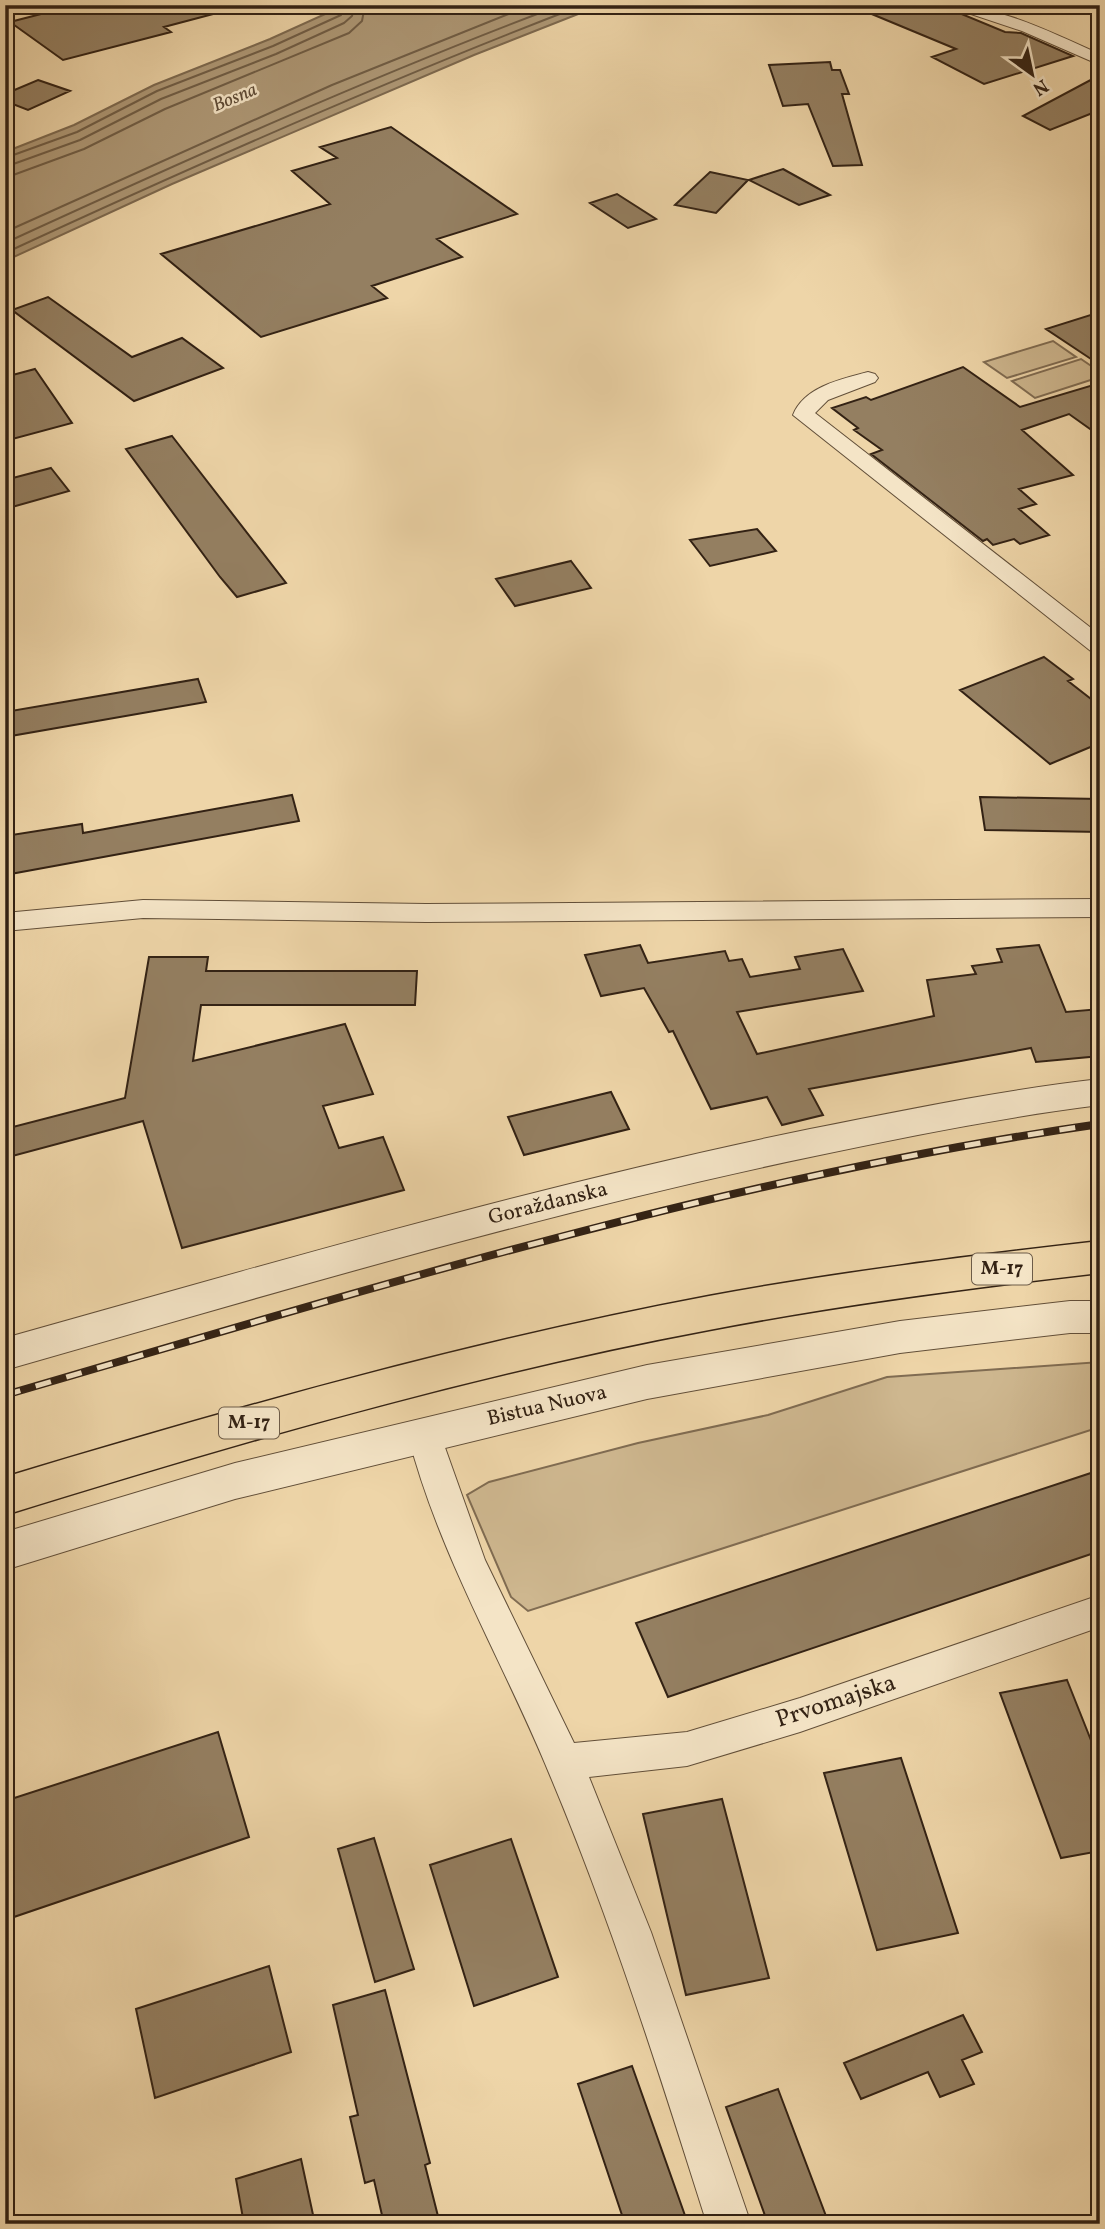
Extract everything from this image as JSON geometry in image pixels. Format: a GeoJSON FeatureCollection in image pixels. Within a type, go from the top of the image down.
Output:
{"type":"FeatureCollection","features":[{"type":"Feature","properties":{"kind":"highway"},"geometry":{"type":"LineString","coordinates":[[905,1280],[965,1254],[1016,1243],[1100,1234]]}},
{"type":"Feature","properties":{"kind":"highway","name":"M-17"},"geometry":{"type":"LineString","coordinates":[[5,1496],[193,1438],[496,1358],[708,1314],[905,1280],[1100,1257]]}},
{"type":"Feature","properties":{"kind":"highway"},"geometry":{"type":"LineString","coordinates":[[905,1280],[950,1285],[999,1285],[1100,1276]]}},
{"type":"Feature","properties":{"kind":"street"},"geometry":{"type":"LineString","coordinates":[[952,5],[1028,28],[1100,60]]}},
{"type":"Feature","properties":{"kind":"street"},"geometry":{"type":"LineString","coordinates":[[868,378],[813,399],[805,407],[804,415],[1100,647]]}},
{"type":"Feature","properties":{"kind":"street"},"geometry":{"type":"LineString","coordinates":[[5,922],[143,909],[426,913],[1100,908]]}},
{"type":"Feature","properties":{"kind":"street","name":"Goraždanska"},"geometry":{"type":"LineString","coordinates":[[5,1354],[541,1205],[697,1167],[1025,1101],[1100,1093]]}},
{"type":"Feature","properties":{"kind":"street","name":"Bistua Nuova"},"geometry":{"type":"LineString","coordinates":[[5,1551],[235,1480],[647,1382],[900,1337],[1070,1317],[1100,1317]]}},
{"type":"Feature","properties":{"kind":"street"},"geometry":{"type":"LineString","coordinates":[[425,1435],[434,1473],[473,1570],[564,1762],[652,1990],[729,2224]]}},
{"type":"Feature","properties":{"kind":"street","name":"Prvomajska"},"geometry":{"type":"LineString","coordinates":[[564,1762],[687,1749],[824,1707],[1100,1611]]}},
{"type":"Feature","properties":{"kind":"shaded area"},"geometry":{"type":"Polygon","coordinates":[[[1053,341],[1076,357],[1007,378],[984,362],[1053,341]]]}},
{"type":"Feature","properties":{"kind":"shaded area"},"geometry":{"type":"Polygon","coordinates":[[[1081,359],[1100,372],[1100,377],[1035,398],[1012,381],[1081,359]]]}},
{"type":"Feature","properties":{"kind":"shaded area"},"geometry":{"type":"Polygon","coordinates":[[[1100,1362],[1100,1427],[528,1611],[511,1597],[467,1495],[489,1482],[638,1443],[768,1415],[887,1377],[1100,1362]]]}},
{"type":"Feature","properties":{"kind":"water","name":"Bosna"},"geometry":{"type":"Polygon","coordinates":[[[345,5],[601,5],[474,55],[172,184],[5,261],[5,152],[74,125],[154,85],[270,39],[345,5]]]}},
{"type":"Feature","properties":{"kind":"building"},"geometry":{"type":"Polygon","coordinates":[[[76,5],[216,5],[217,13],[164,27],[171,32],[63,60],[10,22],[76,5]]]}},
{"type":"Feature","properties":{"kind":"building"},"geometry":{"type":"Polygon","coordinates":[[[850,5],[940,5],[1005,32],[1021,33],[1073,56],[984,84],[932,57],[956,49],[850,5]]]}},
{"type":"Feature","properties":{"kind":"building"},"geometry":{"type":"Polygon","coordinates":[[[830,62],[832,70],[840,70],[849,94],[842,94],[862,165],[833,166],[808,104],[783,106],[769,65],[830,62]]]}},
{"type":"Feature","properties":{"kind":"building"},"geometry":{"type":"Polygon","coordinates":[[[1100,75],[1100,110],[1050,130],[1023,116],[1100,75]]]}},
{"type":"Feature","properties":{"kind":"building"},"geometry":{"type":"Polygon","coordinates":[[[38,80],[70,91],[28,110],[5,101],[5,94],[38,80]]]}},
{"type":"Feature","properties":{"kind":"building"},"geometry":{"type":"Polygon","coordinates":[[[391,127],[517,214],[437,239],[462,257],[372,286],[387,298],[261,337],[161,254],[330,204],[292,171],[337,158],[320,147],[391,127]]]}},
{"type":"Feature","properties":{"kind":"building"},"geometry":{"type":"Polygon","coordinates":[[[783,169],[830,195],[799,205],[749,180],[783,169]]]}},
{"type":"Feature","properties":{"kind":"building"},"geometry":{"type":"Polygon","coordinates":[[[710,172],[748,180],[716,213],[675,205],[710,172]]]}},
{"type":"Feature","properties":{"kind":"building"},"geometry":{"type":"Polygon","coordinates":[[[617,194],[656,219],[628,228],[590,203],[617,194]]]}},
{"type":"Feature","properties":{"kind":"building"},"geometry":{"type":"Polygon","coordinates":[[[48,297],[132,357],[182,338],[223,368],[134,401],[12,310],[48,297]]]}},
{"type":"Feature","properties":{"kind":"building"},"geometry":{"type":"Polygon","coordinates":[[[1100,312],[1100,365],[1046,329],[1100,312]]]}},
{"type":"Feature","properties":{"kind":"building"},"geometry":{"type":"Polygon","coordinates":[[[963,367],[1020,407],[1100,383],[1100,436],[1069,414],[1022,430],[1073,475],[1019,489],[1036,504],[1019,509],[1049,535],[1020,544],[1014,539],[993,545],[987,539],[983,541],[871,454],[882,450],[854,430],[858,428],[832,408],[866,397],[871,400],[963,367]]]}},
{"type":"Feature","properties":{"kind":"building"},"geometry":{"type":"Polygon","coordinates":[[[35,369],[72,423],[5,441],[5,377],[35,369]]]}},
{"type":"Feature","properties":{"kind":"building"},"geometry":{"type":"Polygon","coordinates":[[[172,436],[286,583],[237,597],[220,577],[126,449],[172,436]]]}},
{"type":"Feature","properties":{"kind":"building"},"geometry":{"type":"Polygon","coordinates":[[[51,468],[69,491],[5,509],[5,480],[51,468]]]}},
{"type":"Feature","properties":{"kind":"building"},"geometry":{"type":"Polygon","coordinates":[[[757,529],[776,551],[710,566],[690,540],[757,529]]]}},
{"type":"Feature","properties":{"kind":"building"},"geometry":{"type":"Polygon","coordinates":[[[571,561],[591,588],[515,606],[496,579],[571,561]]]}},
{"type":"Feature","properties":{"kind":"building"},"geometry":{"type":"Polygon","coordinates":[[[1044,657],[1073,679],[1068,681],[1100,706],[1100,743],[1050,764],[960,690],[1044,657]]]}},
{"type":"Feature","properties":{"kind":"building"},"geometry":{"type":"Polygon","coordinates":[[[198,679],[206,702],[5,737],[5,712],[198,679]]]}},
{"type":"Feature","properties":{"kind":"building"},"geometry":{"type":"Polygon","coordinates":[[[292,795],[299,821],[5,875],[5,836],[82,824],[83,833],[292,795]]]}},
{"type":"Feature","properties":{"kind":"building"},"geometry":{"type":"Polygon","coordinates":[[[980,797],[1100,799],[1100,832],[985,830],[980,797]]]}},
{"type":"Feature","properties":{"kind":"building"},"geometry":{"type":"Polygon","coordinates":[[[640,945],[648,963],[725,951],[729,961],[742,959],[750,977],[800,969],[795,957],[843,949],[863,991],[737,1012],[757,1054],[934,1016],[927,980],[976,974],[972,966],[1002,962],[997,949],[1039,945],[1066,1012],[1100,1009],[1100,1056],[1036,1062],[1031,1048],[809,1089],[823,1115],[782,1125],[767,1097],[711,1109],[673,1031],[669,1032],[644,988],[601,996],[585,955],[640,945]]]}},
{"type":"Feature","properties":{"kind":"building"},"geometry":{"type":"Polygon","coordinates":[[[149,957],[208,957],[206,971],[417,971],[415,1005],[201,1005],[193,1061],[345,1024],[373,1094],[323,1106],[339,1148],[383,1137],[404,1190],[182,1248],[143,1121],[5,1158],[5,1129],[125,1098],[149,957]]]}},
{"type":"Feature","properties":{"kind":"building"},"geometry":{"type":"Polygon","coordinates":[[[611,1092],[629,1129],[524,1155],[508,1117],[611,1092]]]}},
{"type":"Feature","properties":{"kind":"building"},"geometry":{"type":"Polygon","coordinates":[[[1100,1470],[1100,1551],[668,1697],[636,1623],[1100,1470]]]}},
{"type":"Feature","properties":{"kind":"building"},"geometry":{"type":"Polygon","coordinates":[[[1067,1680],[1100,1763],[1100,1851],[1061,1858],[1000,1693],[1067,1680]]]}},
{"type":"Feature","properties":{"kind":"building"},"geometry":{"type":"Polygon","coordinates":[[[218,1732],[249,1837],[5,1920],[5,1801],[218,1732]]]}},
{"type":"Feature","properties":{"kind":"building"},"geometry":{"type":"Polygon","coordinates":[[[901,1758],[958,1933],[877,1950],[824,1773],[901,1758]]]}},
{"type":"Feature","properties":{"kind":"building"},"geometry":{"type":"Polygon","coordinates":[[[722,1799],[769,1978],[686,1995],[643,1814],[722,1799]]]}},
{"type":"Feature","properties":{"kind":"building"},"geometry":{"type":"Polygon","coordinates":[[[374,1838],[414,1969],[375,1982],[338,1849],[374,1838]]]}},
{"type":"Feature","properties":{"kind":"building"},"geometry":{"type":"Polygon","coordinates":[[[511,1839],[558,1977],[474,2006],[430,1865],[511,1839]]]}},
{"type":"Feature","properties":{"kind":"building"},"geometry":{"type":"Polygon","coordinates":[[[269,1966],[291,2052],[155,2098],[136,2009],[269,1966]]]}},
{"type":"Feature","properties":{"kind":"building"},"geometry":{"type":"Polygon","coordinates":[[[385,1990],[430,2163],[425,2165],[440,2224],[384,2224],[374,2180],[365,2183],[350,2117],[358,2115],[333,2005],[385,1990]]]}},
{"type":"Feature","properties":{"kind":"building"},"geometry":{"type":"Polygon","coordinates":[[[963,2015],[982,2052],[962,2060],[974,2084],[940,2097],[928,2072],[861,2099],[844,2063],[963,2015]]]}},
{"type":"Feature","properties":{"kind":"building"},"geometry":{"type":"Polygon","coordinates":[[[632,2066],[688,2224],[625,2224],[578,2084],[632,2066]]]}},
{"type":"Feature","properties":{"kind":"building"},"geometry":{"type":"Polygon","coordinates":[[[778,2089],[829,2224],[768,2224],[726,2107],[778,2089]]]}},
{"type":"Feature","properties":{"kind":"building"},"geometry":{"type":"Polygon","coordinates":[[[301,2159],[315,2224],[244,2224],[236,2179],[301,2159]]]}},
{"type":"Feature","properties":{"kind":"railway"},"geometry":{"type":"LineString","coordinates":[[5,1395],[411,1277],[686,1205],[962,1146],[1100,1124]]}}]}
